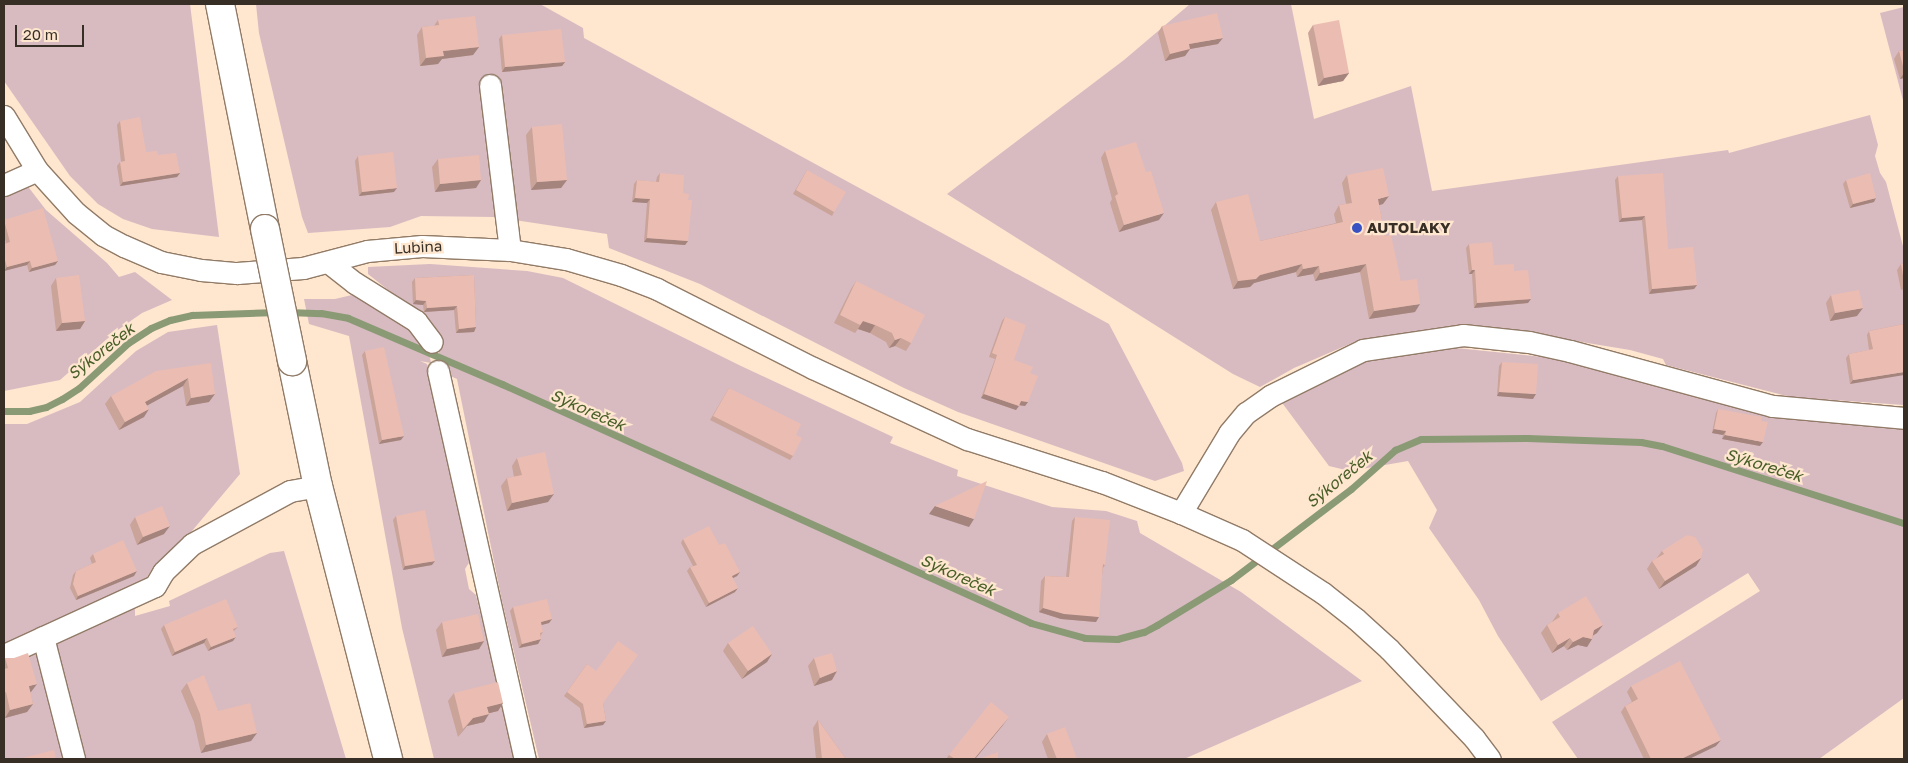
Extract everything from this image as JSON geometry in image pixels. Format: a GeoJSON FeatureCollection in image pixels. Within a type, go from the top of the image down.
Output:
{"type":"FeatureCollection","features":[{"type":"Feature","properties":{"kind":"main road"},"geometry":{"type":"LineString","coordinates":[[220,4],[318,486],[388,759]]}},
{"type":"Feature","properties":{"kind":"street"},"geometry":{"type":"LineString","coordinates":[[490,85],[510,250]]}},
{"type":"Feature","properties":{"kind":"street","name":"Lubina"},"geometry":{"type":"LineString","coordinates":[[4,116],[37,170],[66,204],[86,222],[124,246],[161,262],[200,270],[237,272],[304,268],[368,251],[422,246],[510,250],[566,259],[630,278],[658,289],[932,424],[976,442],[1102,482],[1181,512],[1242,540],[1324,593],[1389,649],[1474,738],[1490,759]]}},
{"type":"Feature","properties":{"kind":"street"},"geometry":{"type":"LineString","coordinates":[[4,185],[37,170]]}},
{"type":"Feature","properties":{"kind":"street"},"geometry":{"type":"LineString","coordinates":[[328,262],[355,283],[416,321],[432,342]]}},
{"type":"Feature","properties":{"kind":"street"},"geometry":{"type":"LineString","coordinates":[[1181,512],[1229,433],[1246,413],[1270,396],[1363,350],[1464,335],[1529,342],[1570,351],[1773,406],[1904,418]]}},
{"type":"Feature","properties":{"kind":"street"},"geometry":{"type":"LineString","coordinates":[[438,371],[526,759]]}},
{"type":"Feature","properties":{"kind":"street"},"geometry":{"type":"LineString","coordinates":[[4,655],[155,586],[163,572],[192,544],[290,491],[318,486]]}},
{"type":"Feature","properties":{"kind":"street"},"geometry":{"type":"LineString","coordinates":[[43,637],[74,759]]}},
{"type":"Feature","properties":{"kind":"shaded area"},"geometry":{"type":"Polygon","coordinates":[[[4,4],[190,4],[219,237],[152,229],[123,219],[98,204],[70,176],[4,81],[4,4]]]}},
{"type":"Feature","properties":{"kind":"shaded area"},"geometry":{"type":"Polygon","coordinates":[[[256,4],[540,4],[583,28],[584,38],[1109,324],[1182,463],[1184,471],[1155,481],[958,412],[904,388],[700,284],[609,248],[607,234],[494,217],[421,216],[390,227],[308,233],[302,217],[259,33],[256,4]]]}},
{"type":"Feature","properties":{"kind":"shaded area"},"geometry":{"type":"Polygon","coordinates":[[[1190,4],[1291,4],[1314,119],[1411,86],[1432,191],[1728,150],[1729,153],[1870,115],[1878,145],[1875,156],[1880,173],[1886,182],[1904,250],[1904,405],[1791,397],[1666,365],[1663,359],[1630,350],[1497,328],[1461,325],[1359,340],[1294,368],[1260,387],[1233,374],[947,194],[1124,60],[1190,4]]]}},
{"type":"Feature","properties":{"kind":"shaded area"},"geometry":{"type":"Polygon","coordinates":[[[1904,7],[1904,104],[1880,13],[1904,7]]]}},
{"type":"Feature","properties":{"kind":"shaded area"},"geometry":{"type":"Polygon","coordinates":[[[26,184],[46,210],[107,263],[119,277],[135,272],[172,300],[142,313],[115,332],[60,380],[4,391],[4,188],[26,184]]]}},
{"type":"Feature","properties":{"kind":"shaded area"},"geometry":{"type":"Polygon","coordinates":[[[430,264],[527,271],[563,278],[741,366],[893,437],[890,443],[958,470],[957,476],[1052,507],[1106,511],[1137,521],[1140,533],[1241,592],[1362,681],[1184,759],[539,759],[502,601],[457,379],[444,373],[436,342],[411,308],[368,274],[368,267],[430,264]]]}},
{"type":"Feature","properties":{"kind":"shaded area"},"geometry":{"type":"Polygon","coordinates":[[[352,295],[406,322],[427,343],[431,363],[420,361],[427,364],[432,382],[470,561],[465,569],[469,589],[476,595],[516,759],[434,759],[402,628],[349,336],[309,324],[304,299],[335,299],[352,295]]]}},
{"type":"Feature","properties":{"kind":"shaded area"},"geometry":{"type":"Polygon","coordinates":[[[217,325],[240,474],[181,544],[154,566],[142,585],[4,650],[4,424],[27,424],[80,402],[136,351],[168,332],[217,325]]]}},
{"type":"Feature","properties":{"kind":"shaded area"},"geometry":{"type":"Polygon","coordinates":[[[1437,346],[1562,359],[1647,380],[1694,397],[1777,417],[1904,424],[1904,698],[1819,759],[1578,759],[1552,722],[1760,591],[1748,573],[1541,701],[1498,636],[1479,600],[1429,528],[1437,510],[1408,461],[1350,471],[1329,466],[1280,400],[1361,355],[1437,346]]]}},
{"type":"Feature","properties":{"kind":"shaded area"},"geometry":{"type":"Polygon","coordinates":[[[284,551],[346,759],[79,759],[52,648],[61,638],[135,602],[135,616],[170,606],[169,601],[270,553],[284,551]]]}},
{"type":"Feature","properties":{"kind":"shaded area"},"geometry":{"type":"Polygon","coordinates":[[[37,647],[66,759],[4,759],[4,662],[37,647]]]}},
{"type":"Feature","properties":{"kind":"building"},"geometry":{"type":"Polygon","coordinates":[[[1217,13],[1223,38],[1189,44],[1190,49],[1170,54],[1162,26],[1217,13]]]}},
{"type":"Feature","properties":{"kind":"building"},"geometry":{"type":"Polygon","coordinates":[[[475,16],[479,47],[443,51],[444,56],[426,58],[422,27],[439,25],[438,20],[475,16]]]}},
{"type":"Feature","properties":{"kind":"building"},"geometry":{"type":"Polygon","coordinates":[[[1339,20],[1349,73],[1324,78],[1313,25],[1339,20]]]}},
{"type":"Feature","properties":{"kind":"building"},"geometry":{"type":"Polygon","coordinates":[[[561,29],[565,62],[505,67],[502,35],[561,29]]]}},
{"type":"Feature","properties":{"kind":"building"},"geometry":{"type":"Polygon","coordinates":[[[1904,50],[1904,70],[1899,51],[1904,50]]]}},
{"type":"Feature","properties":{"kind":"building"},"geometry":{"type":"Polygon","coordinates":[[[140,117],[146,152],[157,151],[158,155],[176,153],[180,173],[123,182],[120,162],[125,161],[120,121],[140,117]]]}},
{"type":"Feature","properties":{"kind":"building"},"geometry":{"type":"Polygon","coordinates":[[[562,124],[567,180],[537,182],[532,127],[562,124]]]}},
{"type":"Feature","properties":{"kind":"building"},"geometry":{"type":"Polygon","coordinates":[[[1136,142],[1146,172],[1151,171],[1164,213],[1124,225],[1115,196],[1118,194],[1105,151],[1136,142]]]}},
{"type":"Feature","properties":{"kind":"building"},"geometry":{"type":"Polygon","coordinates":[[[393,152],[397,188],[362,192],[358,156],[393,152]]]}},
{"type":"Feature","properties":{"kind":"building"},"geometry":{"type":"Polygon","coordinates":[[[479,155],[481,180],[440,184],[438,159],[479,155]]]}},
{"type":"Feature","properties":{"kind":"building"},"geometry":{"type":"Polygon","coordinates":[[[1383,168],[1389,196],[1378,199],[1385,236],[1391,235],[1401,281],[1417,279],[1420,304],[1374,311],[1366,264],[1320,273],[1319,266],[1303,269],[1302,264],[1260,275],[1256,279],[1238,281],[1216,202],[1248,194],[1260,241],[1343,222],[1339,205],[1352,203],[1347,175],[1383,168]]]}},
{"type":"Feature","properties":{"kind":"building"},"geometry":{"type":"Polygon","coordinates":[[[807,170],[846,192],[834,212],[796,190],[807,170]]]}},
{"type":"Feature","properties":{"kind":"building"},"geometry":{"type":"Polygon","coordinates":[[[660,173],[684,175],[683,193],[689,194],[688,200],[692,200],[688,241],[647,238],[650,199],[635,198],[637,180],[659,182],[660,173]]]}},
{"type":"Feature","properties":{"kind":"building"},"geometry":{"type":"Polygon","coordinates":[[[1663,173],[1668,249],[1693,247],[1697,285],[1652,289],[1645,216],[1622,218],[1618,176],[1663,173]]]}},
{"type":"Feature","properties":{"kind":"building"},"geometry":{"type":"Polygon","coordinates":[[[1870,173],[1876,198],[1853,204],[1846,180],[1870,173]]]}},
{"type":"Feature","properties":{"kind":"building"},"geometry":{"type":"Polygon","coordinates":[[[43,208],[58,261],[32,268],[30,261],[7,267],[4,257],[4,244],[10,242],[4,220],[43,208]]]}},
{"type":"Feature","properties":{"kind":"building"},"geometry":{"type":"Polygon","coordinates":[[[1492,242],[1494,265],[1514,264],[1514,271],[1528,270],[1531,299],[1477,303],[1475,270],[1472,270],[1469,244],[1492,242]]]}},
{"type":"Feature","properties":{"kind":"building"},"geometry":{"type":"Polygon","coordinates":[[[1904,263],[1904,281],[1901,264],[1904,263]]]}},
{"type":"Feature","properties":{"kind":"building"},"geometry":{"type":"Polygon","coordinates":[[[79,275],[85,321],[62,323],[56,278],[79,275]]]}},
{"type":"Feature","properties":{"kind":"building"},"geometry":{"type":"Polygon","coordinates":[[[474,275],[476,327],[459,329],[457,306],[427,308],[426,301],[416,300],[415,278],[474,275]]]}},
{"type":"Feature","properties":{"kind":"building"},"geometry":{"type":"Polygon","coordinates":[[[856,281],[925,315],[911,343],[901,338],[895,340],[892,333],[875,325],[863,321],[860,325],[840,315],[856,281]]]}},
{"type":"Feature","properties":{"kind":"building"},"geometry":{"type":"Polygon","coordinates":[[[1859,290],[1863,308],[1835,313],[1831,295],[1859,290]]]}},
{"type":"Feature","properties":{"kind":"building"},"geometry":{"type":"Polygon","coordinates":[[[1005,317],[1026,325],[1014,360],[1033,367],[1030,373],[1038,376],[1028,402],[1021,401],[1019,406],[984,394],[997,355],[992,353],[1005,317]]]}},
{"type":"Feature","properties":{"kind":"building"},"geometry":{"type":"Polygon","coordinates":[[[1904,324],[1904,372],[1853,380],[1849,354],[1873,349],[1869,331],[1904,324]]]}},
{"type":"Feature","properties":{"kind":"building"},"geometry":{"type":"Polygon","coordinates":[[[384,347],[404,436],[382,440],[365,351],[384,347]]]}},
{"type":"Feature","properties":{"kind":"building"},"geometry":{"type":"Polygon","coordinates":[[[1502,362],[1538,364],[1536,394],[1499,392],[1502,362]]]}},
{"type":"Feature","properties":{"kind":"building"},"geometry":{"type":"Polygon","coordinates":[[[211,363],[215,394],[191,398],[188,378],[145,402],[149,409],[125,422],[111,396],[156,371],[211,363]]]}},
{"type":"Feature","properties":{"kind":"building"},"geometry":{"type":"Polygon","coordinates":[[[729,388],[801,424],[796,435],[802,438],[793,456],[713,416],[729,388]]]}},
{"type":"Feature","properties":{"kind":"building"},"geometry":{"type":"Polygon","coordinates":[[[1718,409],[1762,417],[1761,421],[1768,422],[1763,442],[1725,435],[1726,431],[1714,429],[1718,409]]]}},
{"type":"Feature","properties":{"kind":"building"},"geometry":{"type":"Polygon","coordinates":[[[545,452],[554,494],[512,503],[507,478],[522,475],[517,458],[545,452]]]}},
{"type":"Feature","properties":{"kind":"building"},"geometry":{"type":"Polygon","coordinates":[[[987,481],[974,519],[935,506],[987,481]]]}},
{"type":"Feature","properties":{"kind":"building"},"geometry":{"type":"Polygon","coordinates":[[[162,506],[170,526],[143,537],[135,517],[162,506]]]}},
{"type":"Feature","properties":{"kind":"building"},"geometry":{"type":"Polygon","coordinates":[[[425,510],[435,561],[405,566],[396,516],[425,510]]]}},
{"type":"Feature","properties":{"kind":"building"},"geometry":{"type":"Polygon","coordinates":[[[1075,517],[1110,520],[1105,565],[1103,564],[1099,617],[1064,614],[1043,608],[1045,576],[1069,577],[1075,517]]]}},
{"type":"Feature","properties":{"kind":"building"},"geometry":{"type":"Polygon","coordinates":[[[709,526],[719,545],[725,543],[740,572],[732,576],[738,588],[709,603],[690,567],[697,565],[683,539],[709,526]]]}},
{"type":"Feature","properties":{"kind":"building"},"geometry":{"type":"Polygon","coordinates":[[[1687,535],[1695,537],[1703,550],[1701,558],[1665,581],[1652,561],[1664,554],[1662,551],[1687,535]]]}},
{"type":"Feature","properties":{"kind":"building"},"geometry":{"type":"Polygon","coordinates":[[[123,540],[137,571],[78,596],[73,584],[76,571],[96,562],[93,554],[123,540]]]}},
{"type":"Feature","properties":{"kind":"building"},"geometry":{"type":"Polygon","coordinates":[[[1586,596],[1603,625],[1594,630],[1592,639],[1583,637],[1573,642],[1570,638],[1558,645],[1547,625],[1560,617],[1558,613],[1586,596]]]}},
{"type":"Feature","properties":{"kind":"building"},"geometry":{"type":"Polygon","coordinates":[[[226,599],[238,627],[233,629],[236,637],[211,647],[207,638],[175,652],[164,625],[226,599]]]}},
{"type":"Feature","properties":{"kind":"building"},"geometry":{"type":"Polygon","coordinates":[[[547,599],[552,619],[541,622],[543,632],[540,633],[541,639],[522,644],[513,607],[547,599]]]}},
{"type":"Feature","properties":{"kind":"building"},"geometry":{"type":"Polygon","coordinates":[[[478,614],[484,641],[447,649],[442,622],[478,614]]]}},
{"type":"Feature","properties":{"kind":"building"},"geometry":{"type":"Polygon","coordinates":[[[753,626],[772,654],[748,671],[728,643],[753,626]]]}},
{"type":"Feature","properties":{"kind":"building"},"geometry":{"type":"Polygon","coordinates":[[[618,641],[638,655],[603,703],[606,721],[587,724],[583,704],[567,692],[587,664],[596,671],[618,641]]]}},
{"type":"Feature","properties":{"kind":"building"},"geometry":{"type":"Polygon","coordinates":[[[28,653],[37,684],[29,686],[33,704],[10,710],[6,692],[4,693],[4,669],[8,668],[5,658],[14,658],[28,653]]]}},
{"type":"Feature","properties":{"kind":"building"},"geometry":{"type":"Polygon","coordinates":[[[832,653],[837,671],[820,678],[814,658],[832,653]]]}},
{"type":"Feature","properties":{"kind":"building"},"geometry":{"type":"Polygon","coordinates":[[[1680,661],[1721,740],[1681,759],[1651,759],[1625,706],[1638,699],[1631,686],[1680,661]]]}},
{"type":"Feature","properties":{"kind":"building"},"geometry":{"type":"Polygon","coordinates":[[[204,675],[218,711],[250,703],[257,733],[206,745],[200,714],[187,683],[204,675]]]}},
{"type":"Feature","properties":{"kind":"building"},"geometry":{"type":"Polygon","coordinates":[[[498,682],[503,703],[487,707],[489,714],[473,718],[463,729],[454,693],[498,682]]]}},
{"type":"Feature","properties":{"kind":"building"},"geometry":{"type":"Polygon","coordinates":[[[991,702],[1009,717],[974,759],[955,759],[949,755],[991,702]]]}},
{"type":"Feature","properties":{"kind":"building"},"geometry":{"type":"Polygon","coordinates":[[[818,720],[846,759],[822,759],[818,720]]]}},
{"type":"Feature","properties":{"kind":"building"},"geometry":{"type":"Polygon","coordinates":[[[1065,727],[1077,759],[1057,759],[1047,734],[1065,727]]]}},
{"type":"Feature","properties":{"kind":"building"},"geometry":{"type":"Polygon","coordinates":[[[54,750],[56,759],[19,759],[54,750]]]}},
{"type":"Feature","properties":{"kind":"building"},"geometry":{"type":"Polygon","coordinates":[[[998,752],[998,759],[979,759],[998,752]]]}},
{"type":"Feature","properties":{"kind":"waterway","name":"Sýkoreček"},"geometry":{"type":"LineString","coordinates":[[4,411],[29,411],[46,407],[62,399],[79,388],[128,343],[151,328],[170,320],[192,315],[277,312]]}},
{"type":"Feature","properties":{"kind":"waterway","name":"Sýkoreček"},"geometry":{"type":"LineString","coordinates":[[288,312],[321,313],[348,318],[502,384],[1031,623],[1085,638],[1117,639],[1144,632],[1157,625],[1231,580],[1351,489],[1395,450],[1421,439],[1527,438],[1641,442],[1662,446],[1904,523]]}},
{"type":"Feature","properties":{"kind":"place","name":"AUTOLAKY"},"geometry":{"type":"Point","coordinates":[1357,228]}}]}
